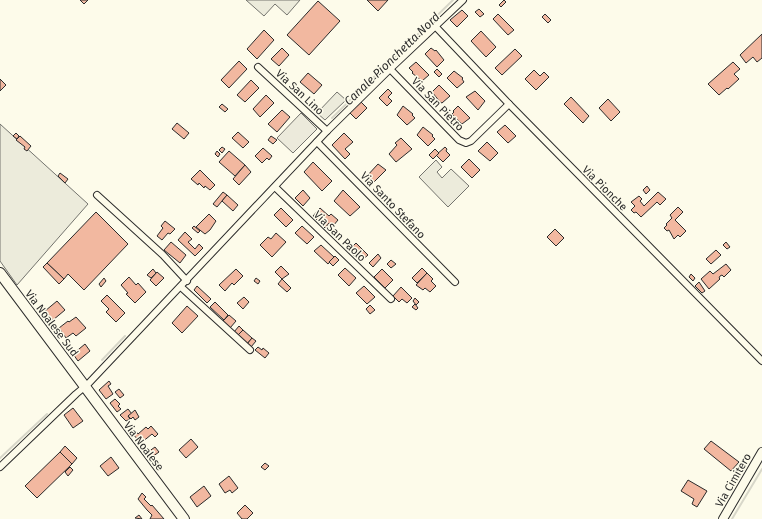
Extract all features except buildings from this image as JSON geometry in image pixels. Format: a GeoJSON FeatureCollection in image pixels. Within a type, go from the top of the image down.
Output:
{"type":"FeatureCollection","features":[{"type":"Feature","properties":{"kind":"main road","name":"Via Noalese Sud"},"geometry":{"type":"LineString","coordinates":[[0,273],[85,387]]}},
{"type":"Feature","properties":{"kind":"main road","name":"Via Noalese"},"geometry":{"type":"LineString","coordinates":[[85,387],[184,519]]}},
{"type":"Feature","properties":{"kind":"street"},"geometry":{"type":"LineString","coordinates":[[0,467],[85,387],[187,281],[327,131],[463,0]]}},
{"type":"Feature","properties":{"kind":"street","name":"Via Pionche"},"geometry":{"type":"LineString","coordinates":[[436,26],[509,104],[762,361]]}},
{"type":"Feature","properties":{"kind":"street","name":"Via San Lino"},"geometry":{"type":"LineString","coordinates":[[258,67],[327,131]]}},
{"type":"Feature","properties":{"kind":"street","name":"Via San Pietro"},"geometry":{"type":"LineString","coordinates":[[390,69],[459,140],[463,142],[471,141],[509,104]]}},
{"type":"Feature","properties":{"kind":"street","name":"Via Santo Stefano"},"geometry":{"type":"LineString","coordinates":[[317,142],[455,282]]}},
{"type":"Feature","properties":{"kind":"street","name":"Via San Paolo"},"geometry":{"type":"LineString","coordinates":[[275,187],[391,299]]}},
{"type":"Feature","properties":{"kind":"street"},"geometry":{"type":"LineString","coordinates":[[97,195],[162,255],[187,281]]}},
{"type":"Feature","properties":{"kind":"street"},"geometry":{"type":"LineString","coordinates":[[181,287],[250,350]]}},
{"type":"Feature","properties":{"kind":"street","name":"Via Cimitero"},"geometry":{"type":"LineString","coordinates":[[723,519],[762,452]]}},
{"type":"Feature","properties":{"kind":"shaded area"},"geometry":{"type":"Polygon","coordinates":[[[246,0],[300,0],[287,15],[275,4],[264,16],[246,0]]]}},
{"type":"Feature","properties":{"kind":"shaded area"},"geometry":{"type":"Polygon","coordinates":[[[337,92],[346,100],[325,120],[317,113],[337,92]]]}},
{"type":"Feature","properties":{"kind":"shaded area"},"geometry":{"type":"Polygon","coordinates":[[[301,113],[317,129],[293,153],[277,138],[301,113]]]}},
{"type":"Feature","properties":{"kind":"shaded area"},"geometry":{"type":"Polygon","coordinates":[[[0,124],[88,204],[17,285],[0,261],[0,124]]]}},
{"type":"Feature","properties":{"kind":"shaded area"},"geometry":{"type":"Polygon","coordinates":[[[436,160],[442,167],[437,172],[442,178],[451,169],[469,186],[448,207],[419,177],[436,160]]]}},
{"type":"Feature","properties":{"kind":"waterway","name":"Canale Pionchetta Nord"},"geometry":{"type":"LineString","coordinates":[[332,118],[453,0]]}},
{"type":"Feature","properties":{"kind":"waterway","name":"Canale Pionchetta Nord"},"geometry":{"type":"LineString","coordinates":[[102,360],[125,336]]}},
{"type":"Feature","properties":{"kind":"waterway","name":"Canale Pionchetta Nord"},"geometry":{"type":"LineString","coordinates":[[0,458],[47,414]]}},
{"type":"Feature","properties":{"kind":"waterway"},"geometry":{"type":"LineString","coordinates":[[732,519],[762,469]]}}]}
